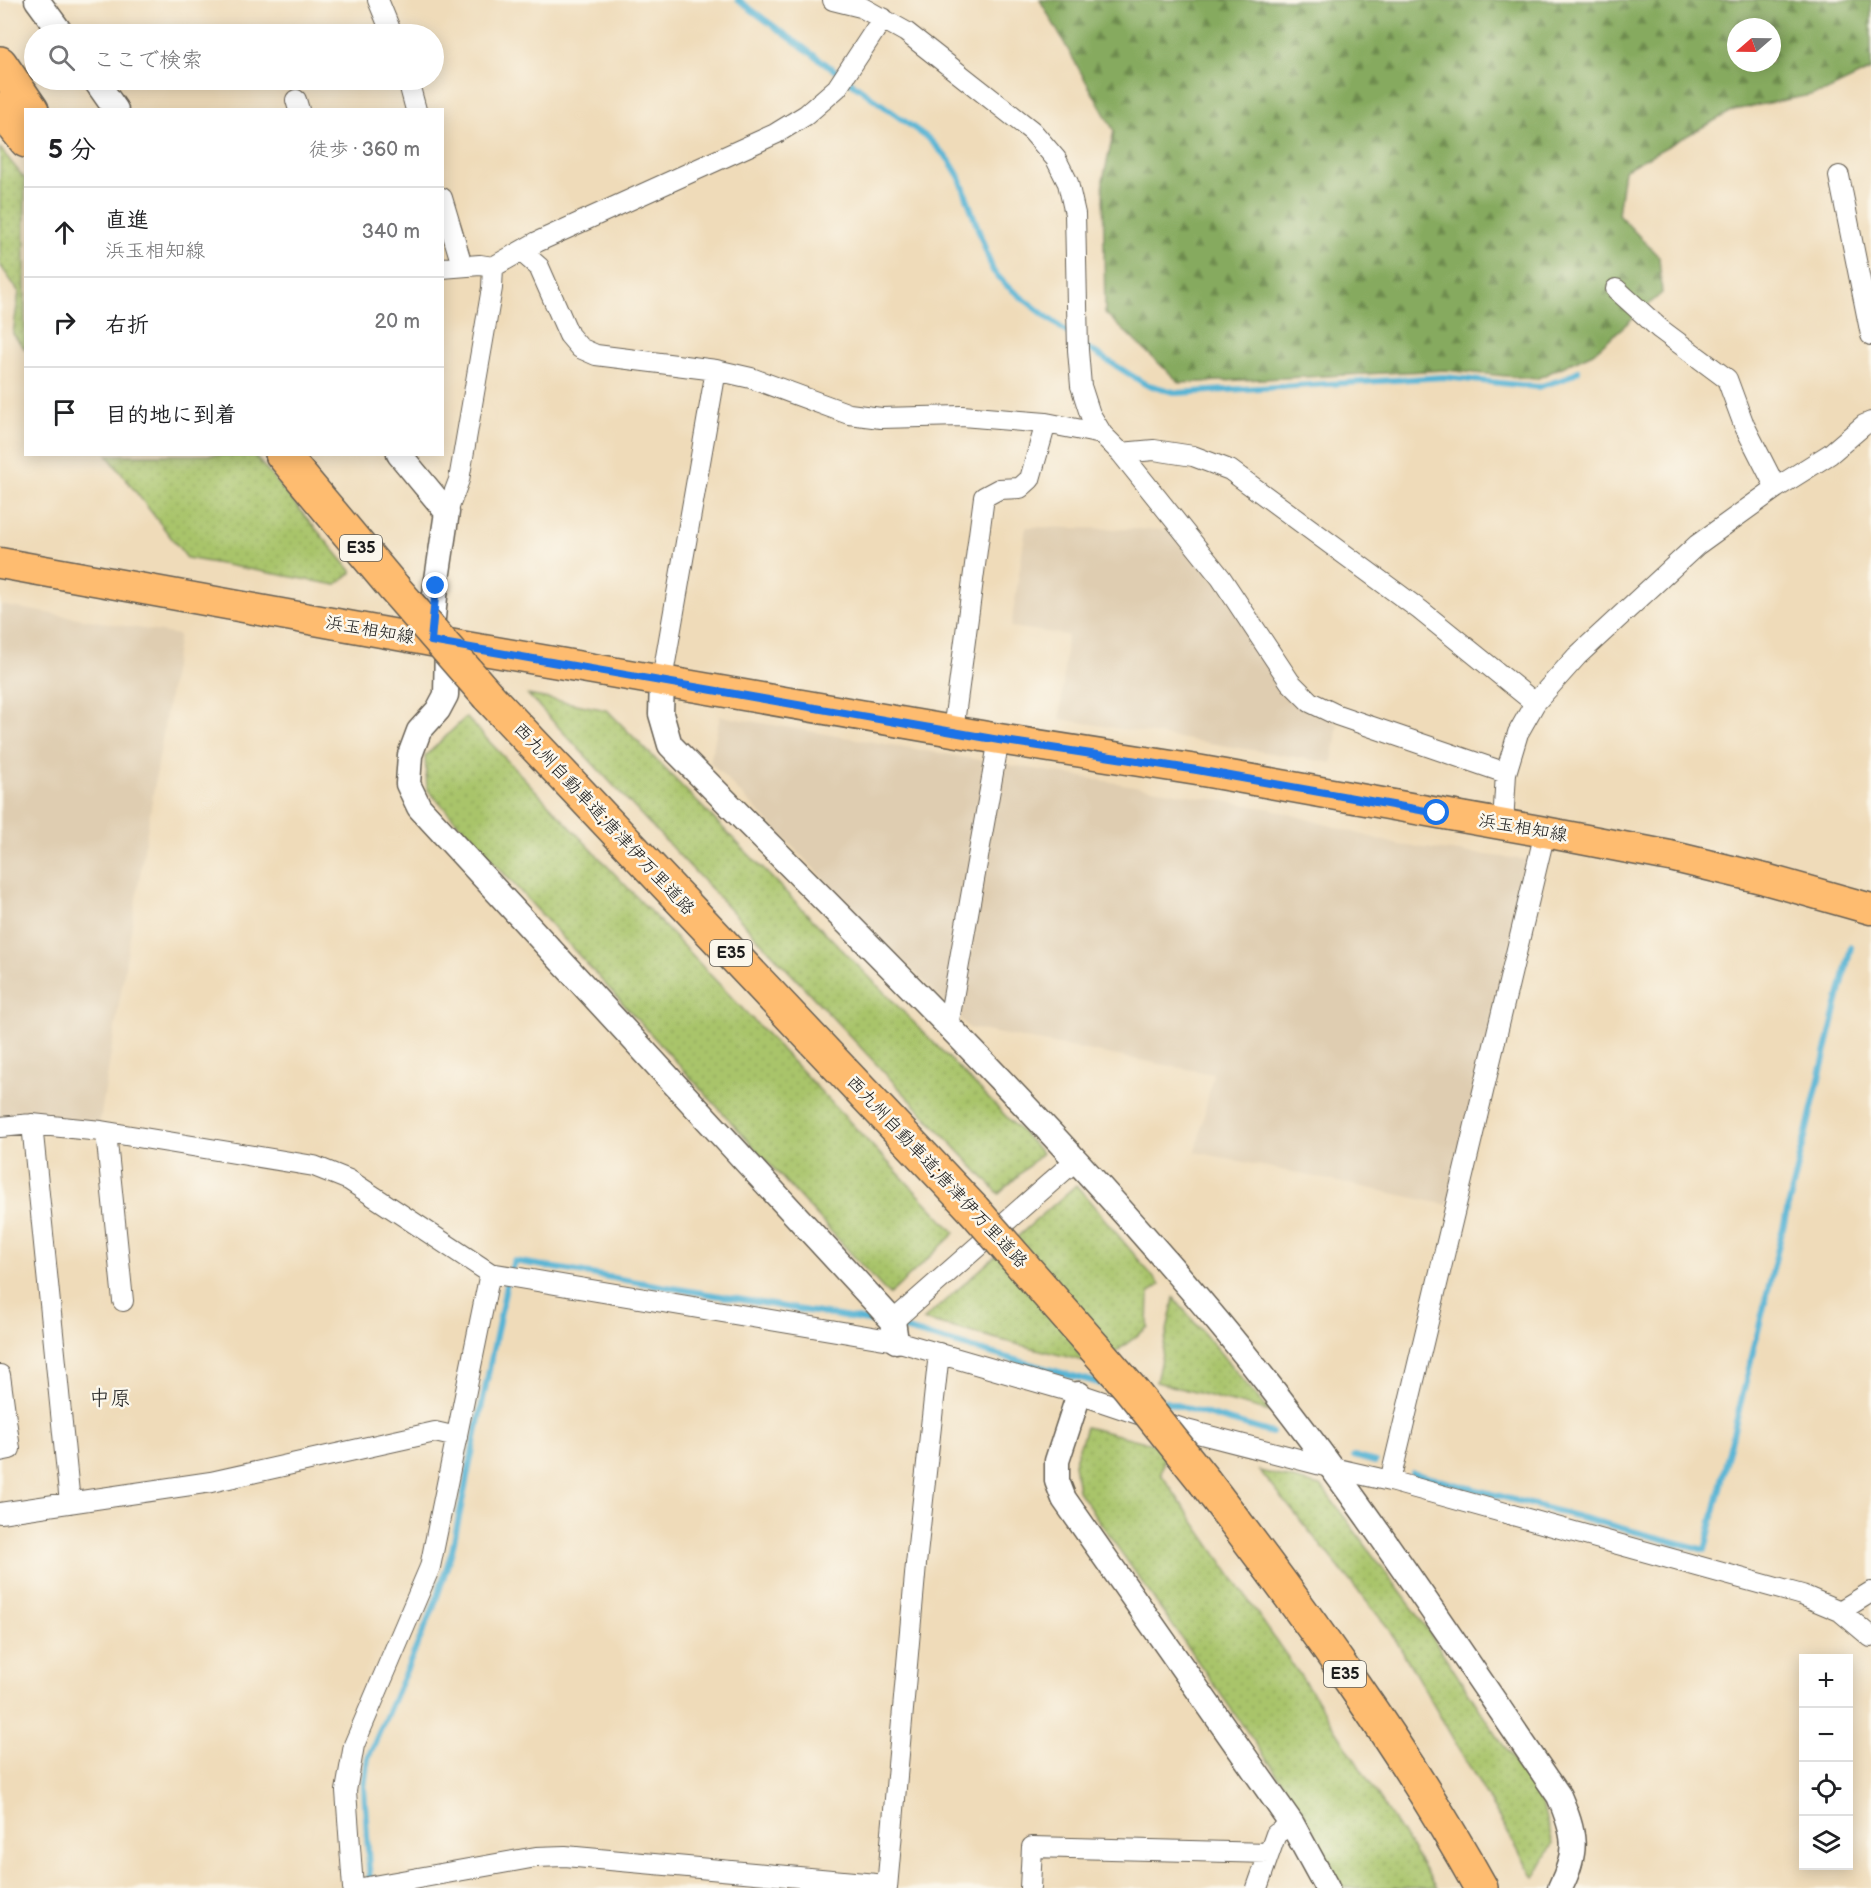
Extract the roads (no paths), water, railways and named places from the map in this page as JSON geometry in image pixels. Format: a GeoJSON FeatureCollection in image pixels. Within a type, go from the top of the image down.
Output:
{"type":"FeatureCollection","features":[{"type":"Feature","properties":{"kind":"highway"},"geometry":{"type":"LineString","coordinates":[[0,63],[31,108]]}},
{"type":"Feature","properties":{"kind":"highway"},"geometry":{"type":"LineString","coordinates":[[0,109],[24,139]]}},
{"type":"Feature","properties":{"kind":"highway","name":"西九州自動車道;唐津伊万里道路"},"geometry":{"type":"LineString","coordinates":[[284,456],[488,696],[974,1210],[1129,1387],[1274,1573],[1341,1667],[1408,1767],[1477,1881]]}},
{"type":"Feature","properties":{"kind":"highway","name":"西九州自動車道;唐津伊万里道路"},"geometry":{"type":"LineString","coordinates":[[288,456],[327,508]]}},
{"type":"Feature","properties":{"kind":"main road","name":"浜玉相知線"},"geometry":{"type":"LineString","coordinates":[[0,563],[999,740],[1197,770],[1503,824],[1701,863],[1871,909]]}},
{"type":"Feature","properties":{"kind":"street"},"geometry":{"type":"LineString","coordinates":[[37,0],[55,24]]}},
{"type":"Feature","properties":{"kind":"street"},"geometry":{"type":"LineString","coordinates":[[378,0],[388,24]]}},
{"type":"Feature","properties":{"kind":"street"},"geometry":{"type":"LineString","coordinates":[[833,0],[861,8],[906,32],[1032,131],[1056,159],[1068,183],[1075,214],[1078,342],[1082,386],[1090,414],[1102,434],[1221,578],[1290,682],[1310,702],[1337,715],[1506,773]]}},
{"type":"Feature","properties":{"kind":"street"},"geometry":{"type":"LineString","coordinates":[[444,268],[480,264],[493,267],[537,242],[775,134],[806,115],[837,88],[883,18]]}},
{"type":"Feature","properties":{"kind":"street"},"geometry":{"type":"LineString","coordinates":[[102,90],[115,108]]}},
{"type":"Feature","properties":{"kind":"street"},"geometry":{"type":"LineString","coordinates":[[411,90],[415,108]]}},
{"type":"Feature","properties":{"kind":"street"},"geometry":{"type":"LineString","coordinates":[[1839,176],[1871,335]]}},
{"type":"Feature","properties":{"kind":"street"},"geometry":{"type":"LineString","coordinates":[[444,205],[462,265]]}},
{"type":"Feature","properties":{"kind":"street"},"geometry":{"type":"LineString","coordinates":[[522,252],[539,267],[568,335],[580,348],[596,355],[716,370],[751,378],[849,414],[881,418],[962,416],[1046,423],[1102,434]]}},
{"type":"Feature","properties":{"kind":"street"},"geometry":{"type":"LineString","coordinates":[[493,267],[490,299],[459,480],[447,512],[436,586],[439,642],[446,695],[438,710],[419,730],[410,755],[408,784],[419,807],[895,1331]]}},
{"type":"Feature","properties":{"kind":"street"},"geometry":{"type":"LineString","coordinates":[[1616,289],[1660,329],[1727,379],[1744,425],[1776,488]]}},
{"type":"Feature","properties":{"kind":"street"},"geometry":{"type":"LineString","coordinates":[[716,370],[662,680],[661,714],[670,745],[948,1026],[1076,1160],[1220,1324],[1333,1468],[1559,1796],[1570,1823],[1574,1841],[1572,1858],[1560,1888]]}},
{"type":"Feature","properties":{"kind":"street"},"geometry":{"type":"LineString","coordinates":[[1503,824],[1506,773],[1518,733],[1535,703],[1577,656],[1697,545],[1776,488],[1830,454],[1864,425],[1871,422]]}},
{"type":"Feature","properties":{"kind":"street"},"geometry":{"type":"LineString","coordinates":[[953,731],[984,497],[999,489],[1020,488],[1030,479],[1046,423]]}},
{"type":"Feature","properties":{"kind":"street"},"geometry":{"type":"LineString","coordinates":[[1120,453],[1154,450],[1193,456],[1230,470],[1420,610],[1535,703]]}},
{"type":"Feature","properties":{"kind":"street"},"geometry":{"type":"LineString","coordinates":[[401,456],[447,512]]}},
{"type":"Feature","properties":{"kind":"street"},"geometry":{"type":"LineString","coordinates":[[948,1026],[999,740]]}},
{"type":"Feature","properties":{"kind":"street"},"geometry":{"type":"LineString","coordinates":[[1390,1481],[1545,832]]}},
{"type":"Feature","properties":{"kind":"street"},"geometry":{"type":"LineString","coordinates":[[32,1124],[70,1503]]}},
{"type":"Feature","properties":{"kind":"street"},"geometry":{"type":"LineString","coordinates":[[0,1127],[32,1124],[106,1132],[314,1166],[349,1180],[493,1274],[895,1331],[939,1353],[1079,1394],[1186,1430],[1390,1481],[1802,1595],[1840,1611],[1871,1637]]}},
{"type":"Feature","properties":{"kind":"street"},"geometry":{"type":"LineString","coordinates":[[106,1132],[123,1301]]}},
{"type":"Feature","properties":{"kind":"street"},"geometry":{"type":"LineString","coordinates":[[895,1331],[1076,1160]]}},
{"type":"Feature","properties":{"kind":"street"},"geometry":{"type":"LineString","coordinates":[[353,1888],[345,1791],[354,1745],[429,1567],[493,1274]]}},
{"type":"Feature","properties":{"kind":"street"},"geometry":{"type":"LineString","coordinates":[[362,1888],[536,1857],[565,1856],[887,1886],[916,1564],[939,1353]]}},
{"type":"Feature","properties":{"kind":"street"},"geometry":{"type":"LineString","coordinates":[[0,1375],[10,1449],[0,1450]]}},
{"type":"Feature","properties":{"kind":"street"},"geometry":{"type":"LineString","coordinates":[[1079,1394],[1057,1461],[1057,1481],[1064,1499],[1292,1824],[1327,1888]]}},
{"type":"Feature","properties":{"kind":"street"},"geometry":{"type":"LineString","coordinates":[[0,1513],[211,1482],[435,1432],[457,1437]]}},
{"type":"Feature","properties":{"kind":"street"},"geometry":{"type":"LineString","coordinates":[[1840,1611],[1871,1592]]}},
{"type":"Feature","properties":{"kind":"street"},"geometry":{"type":"LineString","coordinates":[[1257,1888],[1276,1834],[1292,1824]]}},
{"type":"Feature","properties":{"kind":"street"},"geometry":{"type":"LineString","coordinates":[[1030,1888],[1032,1846],[1269,1853]]}},
{"type":"Feature","properties":{"kind":"waterway"},"geometry":{"type":"LineString","coordinates":[[738,0],[929,139],[949,160],[960,178],[993,271],[1007,286],[1073,337]]}},
{"type":"Feature","properties":{"kind":"waterway"},"geometry":{"type":"LineString","coordinates":[[1083,345],[1145,384],[1177,393],[1444,377],[1538,387],[1564,379],[1578,371]]}},
{"type":"Feature","properties":{"kind":"waterway"},"geometry":{"type":"LineString","coordinates":[[1412,1473],[1705,1550],[1851,947]]}},
{"type":"Feature","properties":{"kind":"waterway"},"geometry":{"type":"LineString","coordinates":[[370,1883],[364,1787],[368,1758],[433,1609],[452,1551],[507,1282],[514,1261],[885,1324]]}},
{"type":"Feature","properties":{"kind":"waterway"},"geometry":{"type":"LineString","coordinates":[[900,1328],[1113,1387]]}},
{"type":"Feature","properties":{"kind":"waterway"},"geometry":{"type":"LineString","coordinates":[[1155,1399],[1272,1433]]}},
{"type":"Feature","properties":{"kind":"waterway"},"geometry":{"type":"LineString","coordinates":[[1354,1456],[1375,1462]]}},
{"type":"Feature","properties":{"kind":"district","name":"中原"},"geometry":{"type":"Point","coordinates":[110,1398]}}]}
